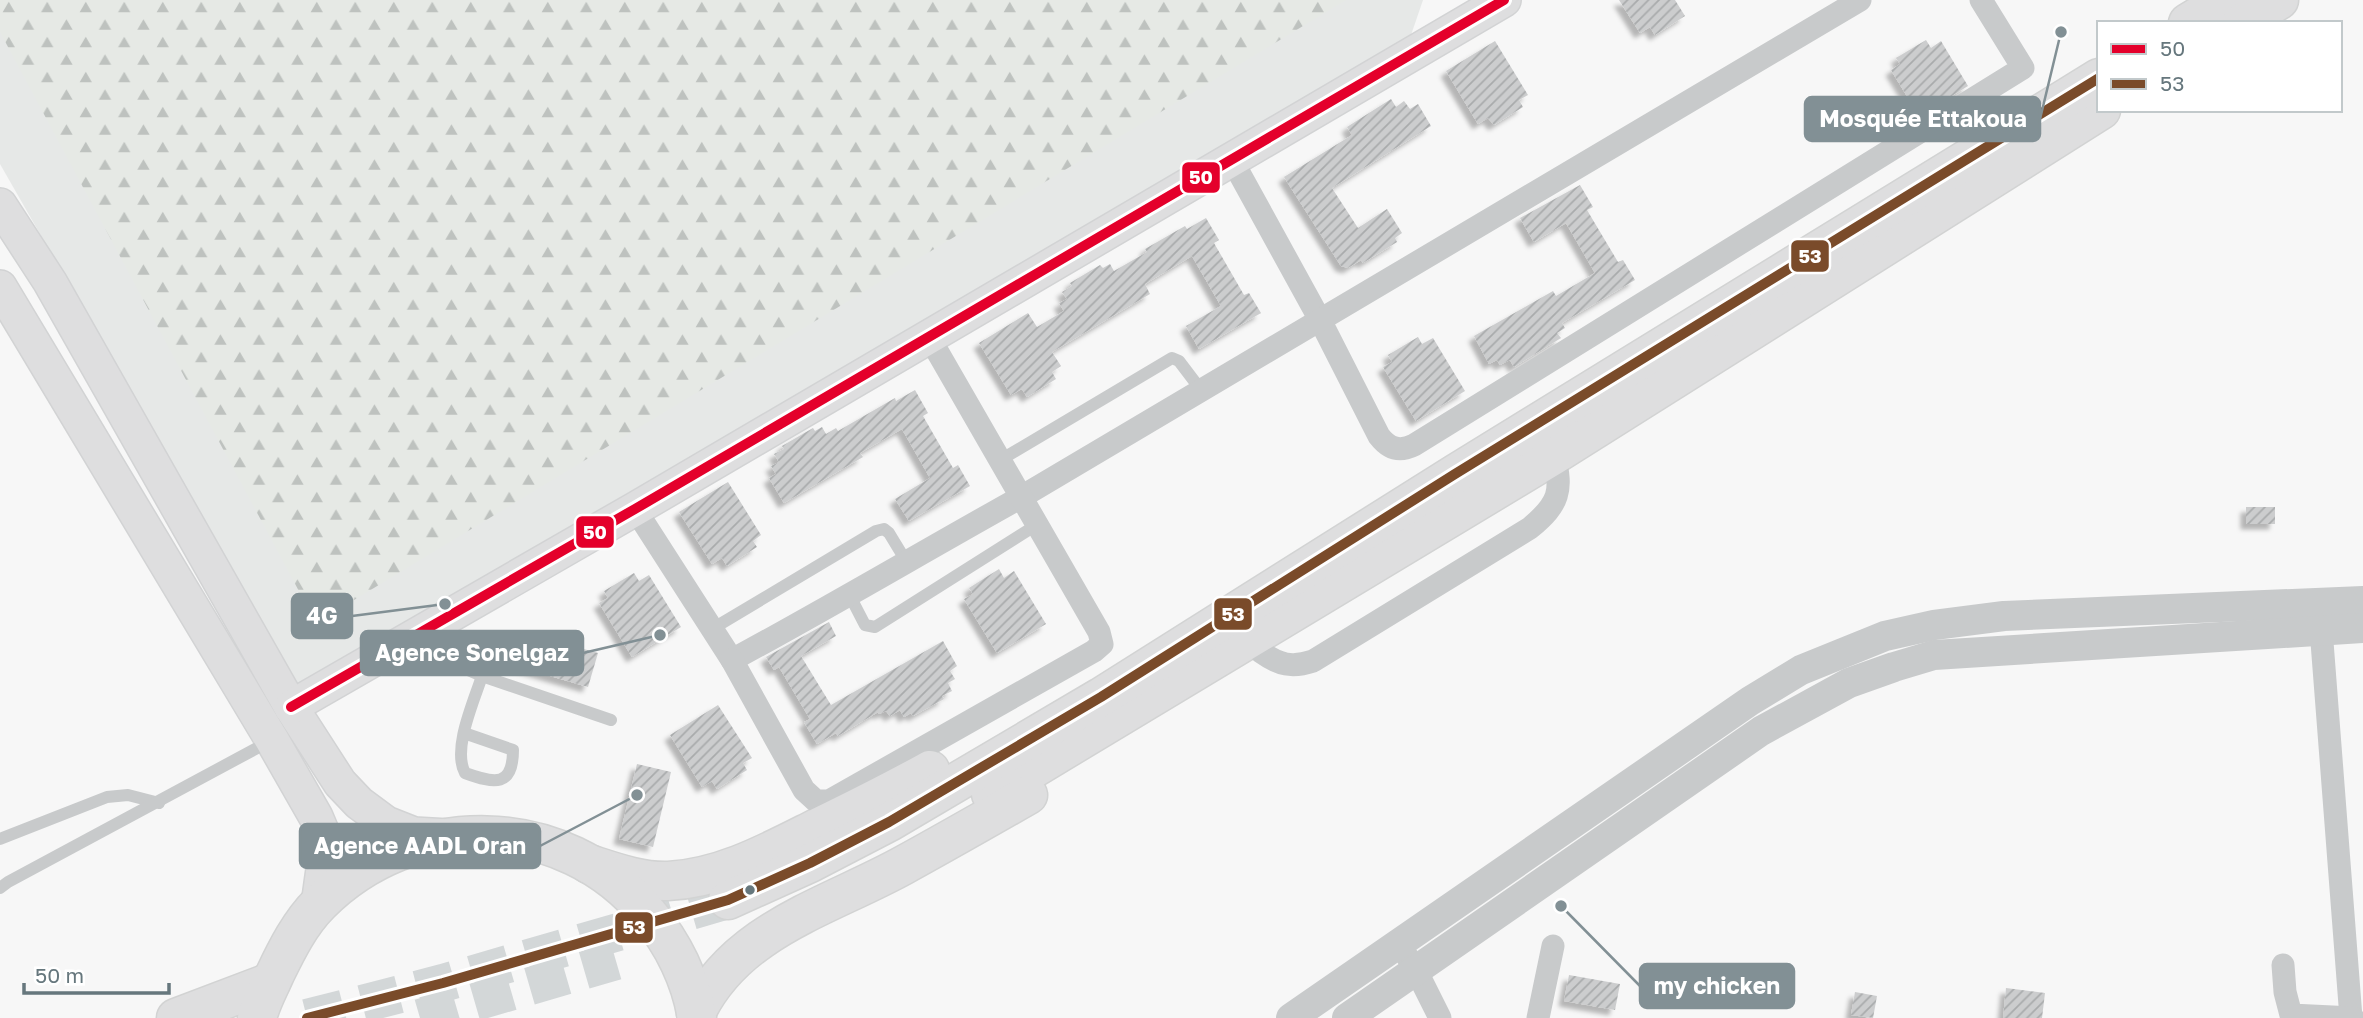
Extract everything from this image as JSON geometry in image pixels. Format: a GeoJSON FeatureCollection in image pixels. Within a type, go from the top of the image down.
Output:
{"type":"FeatureCollection","features":[{"type":"Feature","properties":{"kind":"highway"},"geometry":{"type":"LineString","coordinates":[[2191,21],[2225,0]]}},
{"type":"Feature","properties":{"kind":"highway"},"geometry":{"type":"LineString","coordinates":[[2245,21],[2279,0]]}},
{"type":"Feature","properties":{"kind":"highway"},"geometry":{"type":"LineString","coordinates":[[2097,79],[1455,474],[1101,697],[962,781],[810,863],[732,910],[827,880],[980,800],[1554,454],[2098,112]]}},
{"type":"Feature","properties":{"kind":"highway"},"geometry":{"type":"LineString","coordinates":[[589,864],[620,874],[666,881],[707,875],[761,855],[923,774],[998,732],[1376,506],[1455,474]]}},
{"type":"Feature","properties":{"kind":"highway"},"geometry":{"type":"LineString","coordinates":[[696,1016],[707,990],[749,947],[811,910],[900,867],[1142,732],[1325,607],[1368,566]]}},
{"type":"Feature","properties":{"kind":"highway"},"geometry":{"type":"LineString","coordinates":[[257,1018],[261,999],[290,941],[318,905],[346,879],[378,859],[414,844],[451,836],[487,834],[522,838],[557,848],[615,881],[659,927],[676,954],[688,983],[696,1016]]}},
{"type":"Feature","properties":{"kind":"highway"},"geometry":{"type":"LineString","coordinates":[[176,1018],[271,982]]}},
{"type":"Feature","properties":{"kind":"main road"},"geometry":{"type":"LineString","coordinates":[[292,707],[1504,0]]}},
{"type":"Feature","properties":{"kind":"main road"},"geometry":{"type":"LineString","coordinates":[[0,205],[50,282],[292,707],[340,783],[359,803],[386,823],[414,834],[451,836]]}},
{"type":"Feature","properties":{"kind":"main road"},"geometry":{"type":"LineString","coordinates":[[0,287],[316,817],[324,836],[325,855],[318,905]]}},
{"type":"Feature","properties":{"kind":"street"},"geometry":{"type":"LineString","coordinates":[[732,660],[850,596],[906,561],[1023,496],[1860,0]]}},
{"type":"Feature","properties":{"kind":"street"},"geometry":{"type":"LineString","coordinates":[[1232,160],[1320,320],[1379,436],[1392,447],[1409,447],[2023,68],[1981,0]]}},
{"type":"Feature","properties":{"kind":"street"},"geometry":{"type":"LineString","coordinates":[[635,509],[732,660],[803,790],[816,801],[829,801],[1094,652],[1102,644],[1099,632],[1002,459],[929,337]]}},
{"type":"Feature","properties":{"kind":"street"},"geometry":{"type":"LineString","coordinates":[[1261,652],[1284,665],[1300,665],[1313,661],[1530,528],[1546,515],[1557,499],[1560,485],[1554,454]]}},
{"type":"Feature","properties":{"kind":"street"},"geometry":{"type":"LineString","coordinates":[[1347,1018],[1761,731],[1849,683],[1934,655],[2320,617],[2363,601]]}},
{"type":"Feature","properties":{"kind":"street"},"geometry":{"type":"LineString","coordinates":[[1291,1018],[1750,701],[1801,670],[1885,636],[1934,625],[2004,616],[2320,617],[2363,628]]}},
{"type":"Feature","properties":{"kind":"street"},"geometry":{"type":"LineString","coordinates":[[2283,965],[2285,992],[2291,1015],[2352,1018],[2320,617]]}},
{"type":"Feature","properties":{"kind":"street"},"geometry":{"type":"LineString","coordinates":[[1399,944],[1416,970],[1440,1018]]}},
{"type":"Feature","properties":{"kind":"street"},"geometry":{"type":"LineString","coordinates":[[1538,1018],[1553,946]]}},
{"type":"Feature","properties":{"kind":"lane"},"geometry":{"type":"LineString","coordinates":[[1002,459],[1172,358],[1180,361],[1201,390]]}},
{"type":"Feature","properties":{"kind":"lane"},"geometry":{"type":"LineString","coordinates":[[850,596],[865,625],[875,627],[1038,524]]}},
{"type":"Feature","properties":{"kind":"lane"},"geometry":{"type":"LineString","coordinates":[[712,629],[876,531],[884,529],[889,533],[906,561]]}},
{"type":"Feature","properties":{"kind":"lane"},"geometry":{"type":"LineString","coordinates":[[401,641],[482,676],[611,720]]}},
{"type":"Feature","properties":{"kind":"lane"},"geometry":{"type":"LineString","coordinates":[[464,733],[513,750],[509,776],[505,780],[465,773],[461,766],[464,733],[482,676]]}},
{"type":"Feature","properties":{"kind":"lane"},"geometry":{"type":"LineString","coordinates":[[0,888],[272,740]]}},
{"type":"Feature","properties":{"kind":"lane"},"geometry":{"type":"LineString","coordinates":[[0,839],[107,797],[128,795],[159,803]]}},
{"type":"Feature","properties":{"kind":"shaded area"},"geometry":{"type":"Polygon","coordinates":[[[0,0],[1423,0],[1410,38],[298,685],[0,164],[0,0]]]}},
{"type":"Feature","properties":{"kind":"green space"},"geometry":{"type":"Polygon","coordinates":[[[0,0],[1346,0],[316,623],[0,32],[0,0]]]}},
{"type":"Feature","properties":{"kind":"building"},"geometry":{"type":"Polygon","coordinates":[[[1619,0],[1675,0],[1685,16],[1655,35],[1650,27],[1640,33],[1619,0]]]}},
{"type":"Feature","properties":{"kind":"building"},"geometry":{"type":"Polygon","coordinates":[[[1926,40],[1931,48],[1941,41],[1968,86],[1919,116],[1891,70],[1900,64],[1896,58],[1926,40]]]}},
{"type":"Feature","properties":{"kind":"building"},"geometry":{"type":"Polygon","coordinates":[[[1495,41],[1528,95],[1519,100],[1523,107],[1494,125],[1488,118],[1478,124],[1446,71],[1495,41]]]}},
{"type":"Feature","properties":{"kind":"building"},"geometry":{"type":"Polygon","coordinates":[[[1391,99],[1396,107],[1404,101],[1410,109],[1418,104],[1431,126],[1332,188],[1358,228],[1387,209],[1402,233],[1395,238],[1397,242],[1363,263],[1361,260],[1348,268],[1341,266],[1284,177],[1352,135],[1347,127],[1391,99]]]}},
{"type":"Feature","properties":{"kind":"building"},"geometry":{"type":"Polygon","coordinates":[[[1580,185],[1593,207],[1587,210],[1618,262],[1623,260],[1635,280],[1562,323],[1565,328],[1557,333],[1561,338],[1514,367],[1510,360],[1500,365],[1497,360],[1489,364],[1474,336],[1553,291],[1556,296],[1595,273],[1566,223],[1534,242],[1520,218],[1580,185]]]}},
{"type":"Feature","properties":{"kind":"building"},"geometry":{"type":"Polygon","coordinates":[[[1206,218],[1219,240],[1214,243],[1244,295],[1249,293],[1261,313],[1199,349],[1186,326],[1221,306],[1192,256],[1145,284],[1150,294],[1052,352],[1061,366],[1052,372],[1056,379],[1027,397],[1022,389],[1011,395],[979,343],[1028,313],[1037,327],[1064,311],[1059,303],[1067,299],[1062,292],[1072,286],[1070,283],[1100,265],[1103,268],[1110,264],[1114,271],[1147,252],[1145,249],[1185,226],[1187,229],[1206,218]]]}},
{"type":"Feature","properties":{"kind":"building"},"geometry":{"type":"Polygon","coordinates":[[[1418,337],[1422,344],[1433,338],[1465,391],[1416,421],[1383,367],[1392,362],[1388,355],[1418,337]]]}},
{"type":"Feature","properties":{"kind":"building"},"geometry":{"type":"Polygon","coordinates":[[[915,390],[928,413],[923,416],[953,468],[958,465],[970,486],[909,521],[895,499],[930,478],[902,429],[860,453],[863,457],[784,503],[769,478],[776,474],[771,466],[779,462],[774,454],[784,449],[782,446],[813,428],[815,431],[822,427],[826,434],[836,428],[838,431],[895,398],[896,401],[915,390]]]}},
{"type":"Feature","properties":{"kind":"building"},"geometry":{"type":"Polygon","coordinates":[[[728,482],[761,535],[753,541],[757,547],[727,566],[722,558],[712,564],[679,512],[728,482]]]}},
{"type":"Feature","properties":{"kind":"building"},"geometry":{"type":"Polygon","coordinates":[[[2246,507],[2275,507],[2275,524],[2246,524],[2246,507]]]}},
{"type":"Feature","properties":{"kind":"building"},"geometry":{"type":"Polygon","coordinates":[[[999,569],[1004,578],[1014,571],[1046,624],[997,653],[964,599],[973,594],[969,588],[999,569]]]}},
{"type":"Feature","properties":{"kind":"building"},"geometry":{"type":"Polygon","coordinates":[[[634,573],[639,581],[649,575],[681,627],[632,657],[599,603],[608,598],[604,591],[634,573]]]}},
{"type":"Feature","properties":{"kind":"building"},"geometry":{"type":"Polygon","coordinates":[[[829,622],[836,636],[801,656],[831,705],[943,641],[957,666],[950,671],[955,679],[948,683],[952,691],[942,696],[944,699],[913,716],[911,713],[904,717],[900,710],[890,716],[886,711],[879,714],[878,712],[838,736],[836,733],[817,744],[804,722],[810,719],[779,667],[774,670],[766,657],[829,622]]]}},
{"type":"Feature","properties":{"kind":"building"},"geometry":{"type":"Polygon","coordinates":[[[516,630],[598,653],[588,687],[506,663],[516,630]]]}},
{"type":"Feature","properties":{"kind":"building"},"geometry":{"type":"Polygon","coordinates":[[[718,705],[752,758],[743,763],[747,770],[717,789],[712,781],[702,787],[670,735],[718,705]]]}},
{"type":"Feature","properties":{"kind":"building"},"geometry":{"type":"Polygon","coordinates":[[[637,764],[671,772],[653,847],[619,839],[637,764]]]}},
{"type":"Feature","properties":{"kind":"building"},"geometry":{"type":"Polygon","coordinates":[[[1569,975],[1620,984],[1615,1010],[1564,1001],[1569,975]]]}},
{"type":"Feature","properties":{"kind":"building"},"geometry":{"type":"Polygon","coordinates":[[[2006,988],[2045,993],[2042,1018],[2003,1018],[2006,988]]]}},
{"type":"Feature","properties":{"kind":"building"},"geometry":{"type":"Polygon","coordinates":[[[1855,992],[1877,996],[1873,1018],[1851,1015],[1855,992]]]}},
{"type":"Feature","properties":{"kind":"tunnel"},"geometry":{"type":"LineString","coordinates":[[307,1018],[443,983],[728,900]]}},
{"type":"Feature","properties":{"kind":"tunnel"},"geometry":{"type":"LineString","coordinates":[[420,1018],[616,961]]}},
{"type":"Feature","properties":{"kind":"transit line","name":"50"},"geometry":{"type":"LineString","coordinates":[[291,707],[635,509],[1504,0]]}},
{"type":"Feature","properties":{"kind":"transit line","name":"53"},"geometry":{"type":"LineString","coordinates":[[307,1018],[443,983],[728,900],[810,863],[889,822],[1101,697],[1455,474],[2097,79]]}},
{"type":"Feature","properties":{"kind":"place","name":"Mosquée Ettakoua"},"geometry":{"type":"Point","coordinates":[2061,32]}},
{"type":"Feature","properties":{"kind":"place","name":"4G"},"geometry":{"type":"Point","coordinates":[445,604]}},
{"type":"Feature","properties":{"kind":"place","name":"Agence Sonelgaz"},"geometry":{"type":"Point","coordinates":[660,635]}},
{"type":"Feature","properties":{"kind":"place","name":"Agence AADL Oran"},"geometry":{"type":"Point","coordinates":[637,795]}},
{"type":"Feature","properties":{"kind":"place","name":"my chicken"},"geometry":{"type":"Point","coordinates":[1561,906]}}]}
